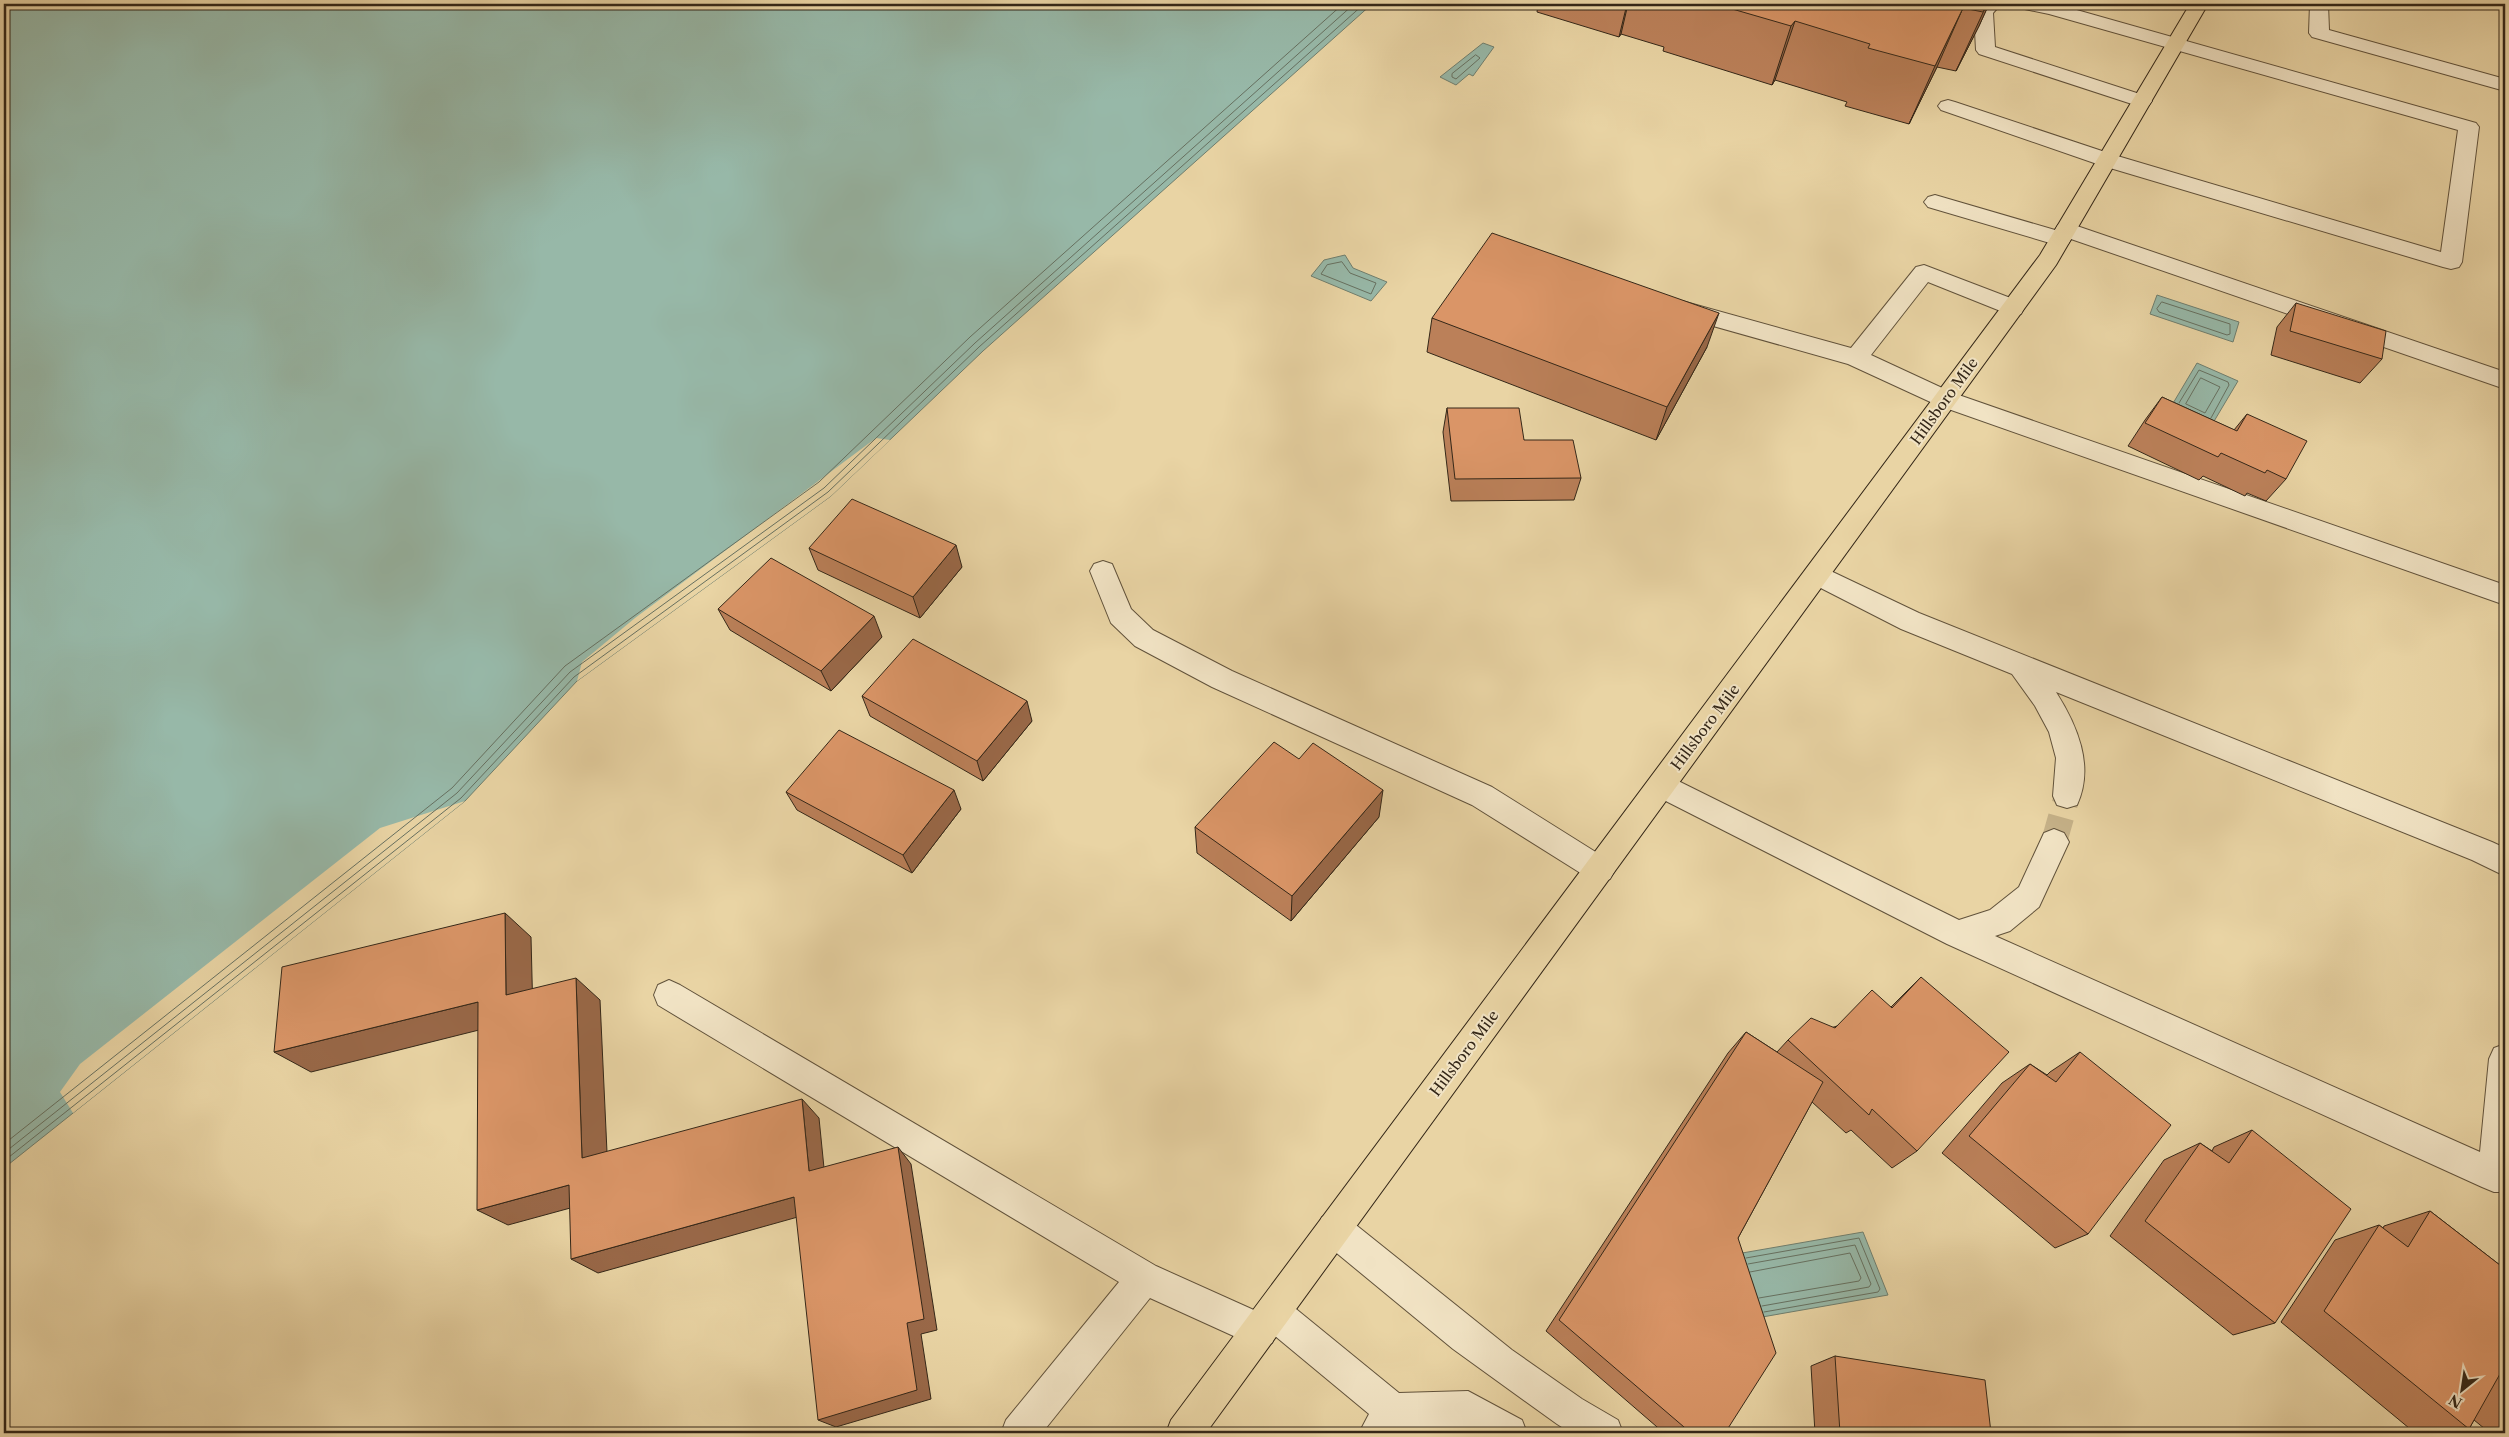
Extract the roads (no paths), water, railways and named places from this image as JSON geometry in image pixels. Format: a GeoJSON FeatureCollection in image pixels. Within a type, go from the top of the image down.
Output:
{"type":"FeatureCollection","features":[{"type":"Feature","properties":{"kind":"main road","name":"Hillsboro Mile"},"geometry":{"type":"LineString","coordinates":[[1184,1433],[2013,308],[2063,234],[2199,4]]}},
{"type":"Feature","properties":{"kind":"street"},"geometry":{"type":"LineString","coordinates":[[1992,4],[1983,12],[1986,50],[2142,102]]}},
{"type":"Feature","properties":{"kind":"street"},"geometry":{"type":"LineString","coordinates":[[1948,106],[2107,160],[2451,262],[2469,127],[2052,9],[2027,4]]}},
{"type":"Feature","properties":{"kind":"street"},"geometry":{"type":"LineString","coordinates":[[2319,4],[2319,33],[2505,85]]}},
{"type":"Feature","properties":{"kind":"street"},"geometry":{"type":"LineString","coordinates":[[1935,202],[2063,234],[2505,381]]}},
{"type":"Feature","properties":{"kind":"street"},"geometry":{"type":"LineString","coordinates":[[1856,358],[1924,272],[2013,308]]}},
{"type":"Feature","properties":{"kind":"street"},"geometry":{"type":"LineString","coordinates":[[1664,304],[1856,358],[1946,399],[2505,595]]}},
{"type":"Feature","properties":{"kind":"street"},"geometry":{"type":"LineString","coordinates":[[1103,571],[1120,615],[1144,638],[1222,679],[1482,796],[1600,870]]}},
{"type":"Feature","properties":{"kind":"street"},"geometry":{"type":"LineString","coordinates":[[1818,575],[1910,621],[2482,850],[2505,863]]}},
{"type":"Feature","properties":{"kind":"street"},"geometry":{"type":"LineString","coordinates":[[2021,665],[2053,708],[2065,735],[2070,759],[2067,796]]}},
{"type":"Feature","properties":{"kind":"street"},"geometry":{"type":"LineString","coordinates":[[1662,785],[1958,934],[2499,1176],[2505,1059]]}},
{"type":"Feature","properties":{"kind":"street"},"geometry":{"type":"LineString","coordinates":[[1958,934],[1999,921],[2029,897],[2054,842]]}},
{"type":"Feature","properties":{"kind":"street"},"geometry":{"type":"LineString","coordinates":[[669,995],[1144,1278],[1267,1321],[1385,1422],[1468,1409],[1509,1433]]}},
{"type":"Feature","properties":{"kind":"street"},"geometry":{"type":"LineString","coordinates":[[1334,1229],[1568,1413],[1604,1433]]}},
{"type":"Feature","properties":{"kind":"street"},"geometry":{"type":"LineString","coordinates":[[1019,1433],[1144,1278]]}},
{"type":"Feature","properties":{"kind":"water"},"geometry":{"type":"Polygon","coordinates":[[[4,4],[1372,4],[983,351],[831,496],[577,681],[465,801],[4,1168],[4,4]]]}},
{"type":"Feature","properties":{"kind":"water"},"geometry":{"type":"Polygon","coordinates":[[[1483,43],[1494,47],[1473,76],[1469,74],[1456,85],[1440,77],[1483,43]]]}},
{"type":"Feature","properties":{"kind":"water"},"geometry":{"type":"Polygon","coordinates":[[[1345,255],[1353,268],[1387,282],[1371,301],[1311,276],[1324,260],[1345,255]]]}},
{"type":"Feature","properties":{"kind":"water"},"geometry":{"type":"Polygon","coordinates":[[[2157,295],[2239,322],[2233,342],[2150,314],[2157,295]]]}},
{"type":"Feature","properties":{"kind":"water"},"geometry":{"type":"Polygon","coordinates":[[[2197,363],[2238,381],[2210,428],[2169,410],[2197,363]]]}},
{"type":"Feature","properties":{"kind":"water"},"geometry":{"type":"Polygon","coordinates":[[[1863,1232],[1888,1295],[1745,1320],[1725,1256],[1863,1232]]]}},
{"type":"Feature","properties":{"kind":"tunnel"},"geometry":{"type":"LineString","coordinates":[[2054,842],[2067,796]]}}]}
